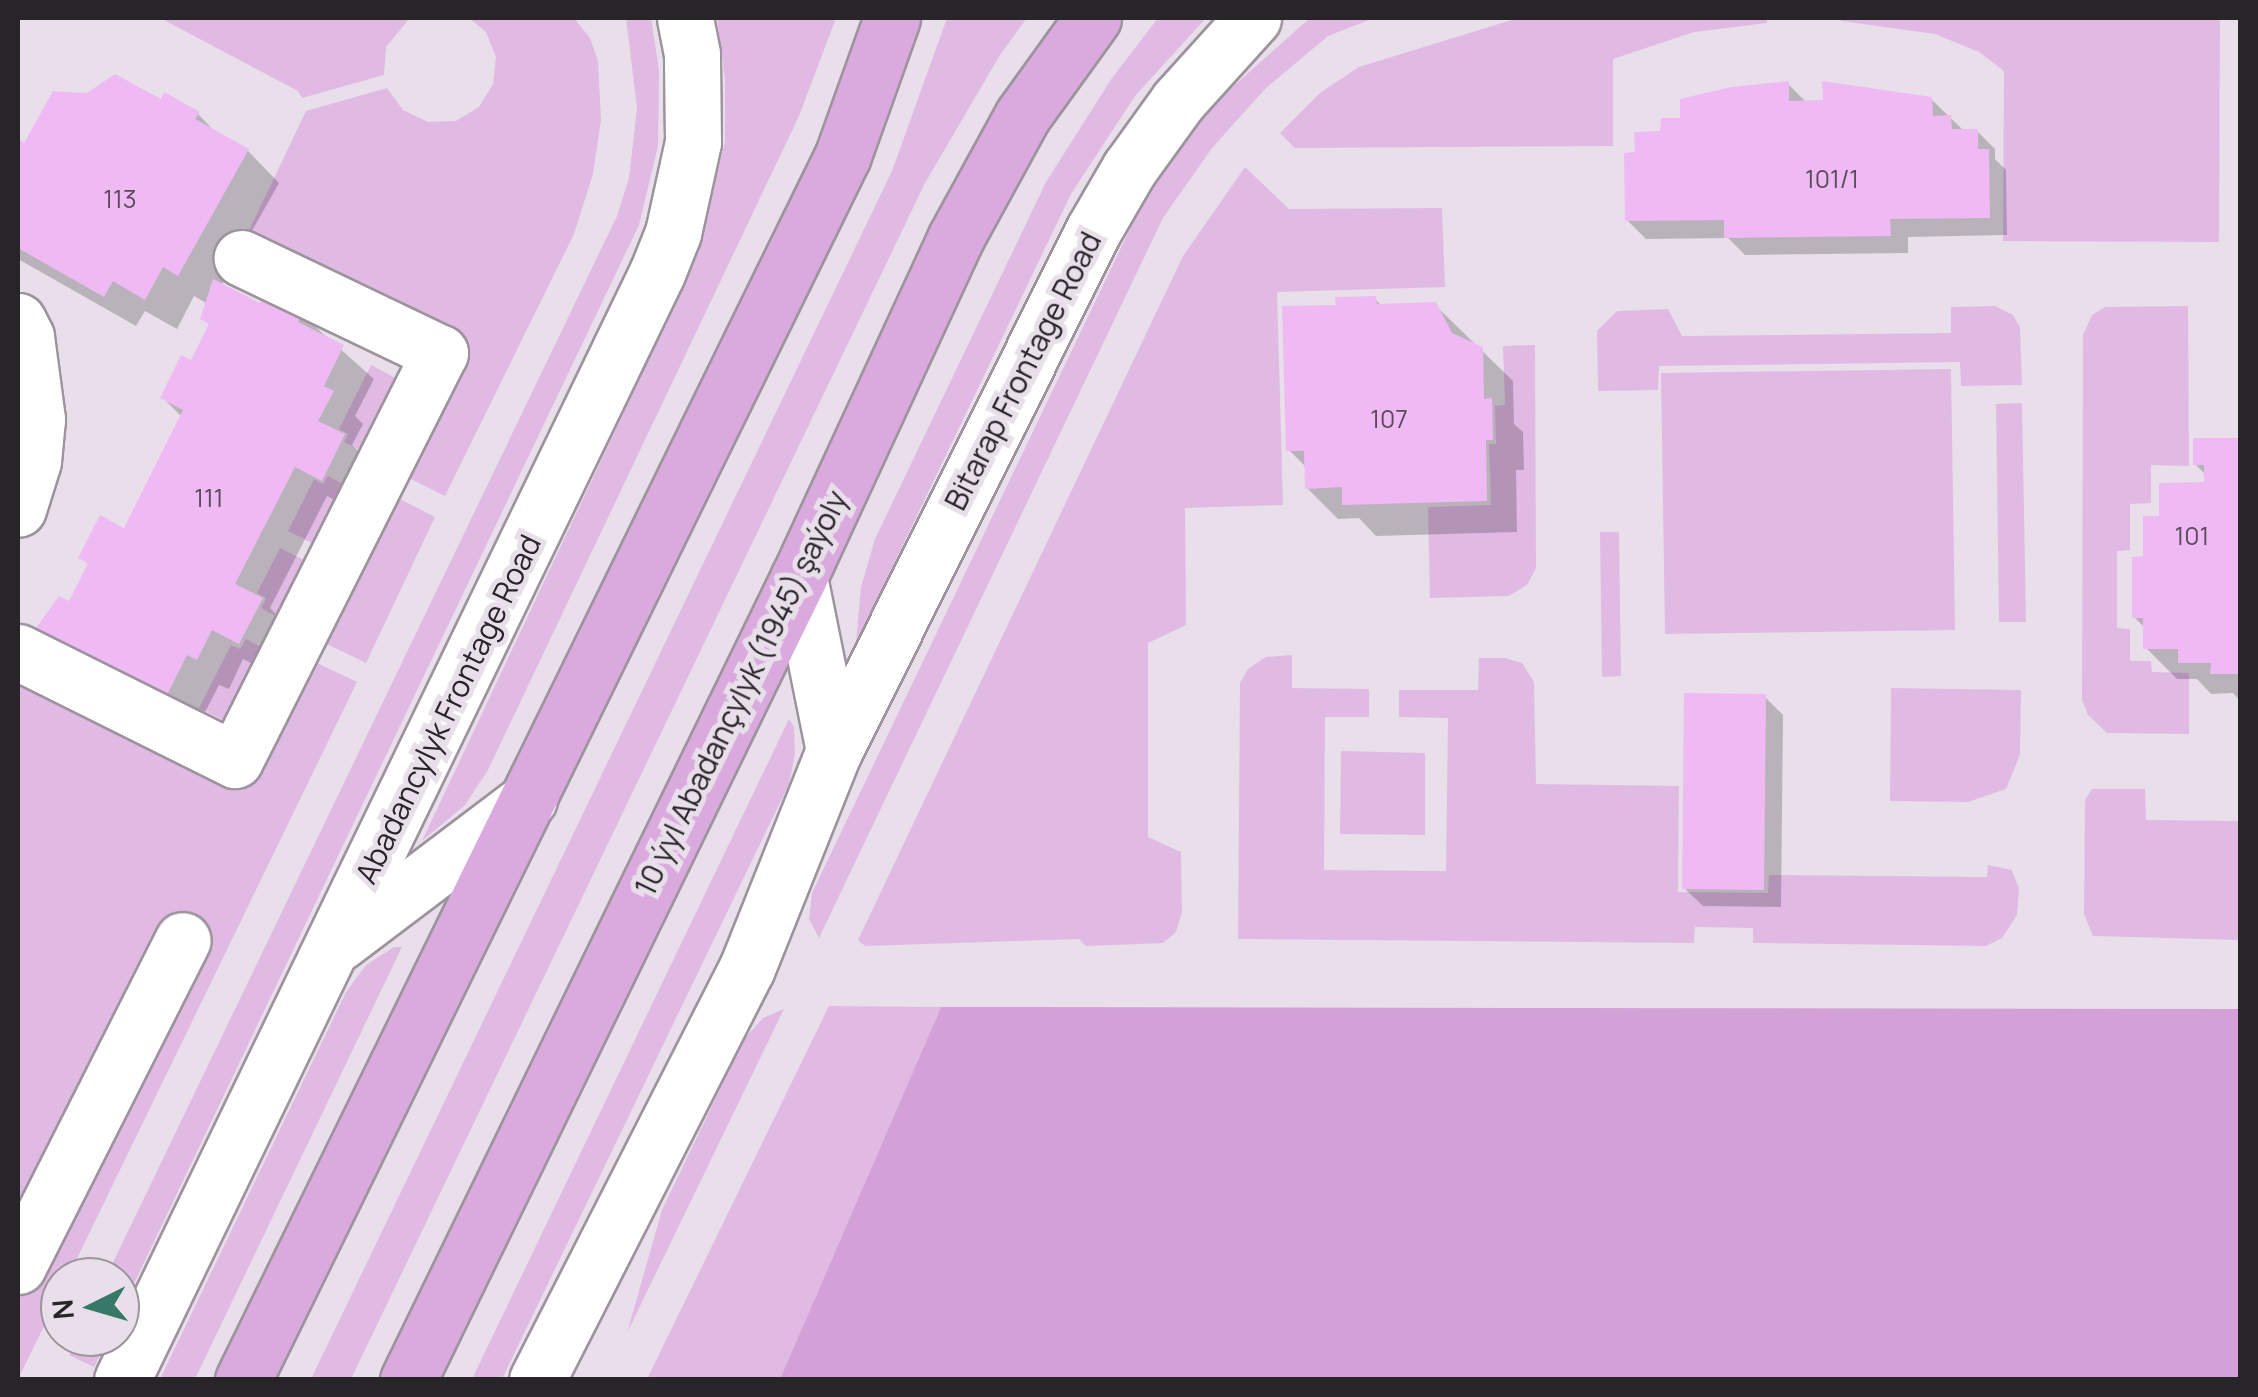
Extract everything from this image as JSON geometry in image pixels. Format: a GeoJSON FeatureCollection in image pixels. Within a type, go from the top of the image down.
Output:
{"type":"FeatureCollection","features":[{"type":"Feature","properties":{"kind":"main road"},"geometry":{"type":"LineString","coordinates":[[243,1380],[843,155],[892,18]]}},
{"type":"Feature","properties":{"kind":"main road","name":"10 ýyl Abadançylyk (1945) şaýoly"},"geometry":{"type":"LineString","coordinates":[[408,1380],[799,576],[986,178],[1053,68],[1093,18]]}},
{"type":"Feature","properties":{"kind":"street","name":"Abadancylyk Frontage Road"},"geometry":{"type":"LineString","coordinates":[[122,1380],[668,246],[693,142],[692,54],[685,18]]}},
{"type":"Feature","properties":{"kind":"street","name":"Bitarap Frontage Road"},"geometry":{"type":"LineString","coordinates":[[834,752],[1093,231],[1129,168],[1178,101],[1253,18]]}},
{"type":"Feature","properties":{"kind":"street"},"geometry":{"type":"LineString","coordinates":[[18,652],[235,760],[440,353],[242,258]]}},
{"type":"Feature","properties":{"kind":"street"},"geometry":{"type":"LineString","coordinates":[[18,321],[26,337],[37,419],[33,460],[18,509]]}},
{"type":"Feature","properties":{"kind":"street"},"geometry":{"type":"LineString","coordinates":[[537,1380],[747,968],[834,752],[799,576]]}},
{"type":"Feature","properties":{"kind":"street"},"geometry":{"type":"LineString","coordinates":[[333,946],[529,800]]}},
{"type":"Feature","properties":{"kind":"street"},"geometry":{"type":"LineString","coordinates":[[18,1266],[183,940]]}},
{"type":"Feature","properties":{"kind":"shaded area"},"geometry":{"type":"Polygon","coordinates":[[[160,18],[410,18],[386,47],[384,75],[302,98],[298,91],[160,18]]]}},
{"type":"Feature","properties":{"kind":"shaded area"},"geometry":{"type":"Polygon","coordinates":[[[469,18],[574,18],[590,38],[598,61],[601,120],[593,174],[574,234],[445,496],[407,477],[470,348],[245,239],[306,111],[387,88],[403,110],[428,122],[456,121],[479,107],[493,84],[496,57],[486,32],[469,18]]]}},
{"type":"Feature","properties":{"kind":"shaded area"},"geometry":{"type":"Polygon","coordinates":[[[626,18],[651,18],[659,70],[658,146],[639,225],[140,1271],[140,1257],[116,1257],[617,216],[629,178],[637,108],[626,18]]]}},
{"type":"Feature","properties":{"kind":"shaded area"},"geometry":{"type":"Polygon","coordinates":[[[717,18],[836,18],[799,116],[488,770],[465,805],[422,841],[695,261],[725,142],[725,80],[717,18]]]}},
{"type":"Feature","properties":{"kind":"shaded area"},"geometry":{"type":"Polygon","coordinates":[[[947,18],[1027,18],[1000,55],[925,183],[351,1379],[311,1379],[892,171],[947,18]]]}},
{"type":"Feature","properties":{"kind":"shaded area"},"geometry":{"type":"Polygon","coordinates":[[[1158,18],[1206,18],[1135,96],[1071,194],[856,643],[861,587],[875,539],[1046,182],[1112,78],[1158,18]]]}},
{"type":"Feature","properties":{"kind":"shaded area"},"geometry":{"type":"Polygon","coordinates":[[[1310,18],[1374,18],[1328,36],[1266,88],[1212,148],[1163,218],[819,938],[809,919],[812,893],[1141,206],[1165,167],[1219,99],[1310,18]]]}},
{"type":"Feature","properties":{"kind":"shaded area"},"geometry":{"type":"Polygon","coordinates":[[[1518,18],[1767,18],[1767,23],[1694,32],[1613,59],[1613,146],[1295,148],[1280,133],[1320,93],[1359,67],[1518,18]]]}},
{"type":"Feature","properties":{"kind":"shaded area"},"geometry":{"type":"Polygon","coordinates":[[[1841,18],[2220,18],[2219,242],[2003,241],[2004,71],[1979,52],[1935,34],[1841,18]]]}},
{"type":"Feature","properties":{"kind":"shaded area"},"geometry":{"type":"Polygon","coordinates":[[[1245,167],[1289,209],[1442,208],[1445,287],[1277,292],[1283,505],[1185,508],[1186,625],[1148,643],[1148,837],[1181,852],[1182,912],[1176,932],[1163,943],[1086,946],[1079,939],[865,946],[858,940],[1183,256],[1245,167]]]}},
{"type":"Feature","properties":{"kind":"shaded area"},"geometry":{"type":"Polygon","coordinates":[[[1995,306],[2013,315],[2020,327],[2022,385],[1961,386],[1960,362],[1659,366],[1658,390],[1598,391],[1597,331],[1617,311],[1668,309],[1682,336],[1951,333],[1951,307],[1995,306]]]}},
{"type":"Feature","properties":{"kind":"shaded area"},"geometry":{"type":"Polygon","coordinates":[[[2188,306],[2189,466],[2151,465],[2151,503],[2130,504],[2130,550],[2117,551],[2117,628],[2130,629],[2130,661],[2151,661],[2152,672],[2189,673],[2189,734],[2107,733],[2088,715],[2082,700],[2083,335],[2092,315],[2105,307],[2188,306]]]}},
{"type":"Feature","properties":{"kind":"shaded area"},"geometry":{"type":"Polygon","coordinates":[[[1535,345],[1536,568],[1527,585],[1509,596],[1430,598],[1428,507],[1491,505],[1489,444],[1496,444],[1495,406],[1505,405],[1503,346],[1535,345]]]}},
{"type":"Feature","properties":{"kind":"shaded area"},"geometry":{"type":"Polygon","coordinates":[[[371,365],[403,382],[367,454],[344,442],[348,434],[339,429],[371,365]]]}},
{"type":"Feature","properties":{"kind":"shaded area"},"geometry":{"type":"Polygon","coordinates":[[[1951,369],[1955,630],[1665,634],[1661,373],[1951,369]]]}},
{"type":"Feature","properties":{"kind":"shaded area"},"geometry":{"type":"Polygon","coordinates":[[[2022,403],[2026,622],[1999,622],[1996,404],[2022,403]]]}},
{"type":"Feature","properties":{"kind":"shaded area"},"geometry":{"type":"Polygon","coordinates":[[[328,476],[350,488],[320,547],[288,531],[314,479],[323,484],[328,476]]]}},
{"type":"Feature","properties":{"kind":"shaded area"},"geometry":{"type":"Polygon","coordinates":[[[396,497],[435,517],[366,663],[321,641],[396,497]]]}},
{"type":"Feature","properties":{"kind":"shaded area"},"geometry":{"type":"Polygon","coordinates":[[[1600,532],[1619,532],[1621,676],[1602,677],[1600,532]]]}},
{"type":"Feature","properties":{"kind":"shaded area"},"geometry":{"type":"Polygon","coordinates":[[[280,548],[312,564],[283,620],[261,608],[266,598],[257,593],[280,548]]]}},
{"type":"Feature","properties":{"kind":"shaded area"},"geometry":{"type":"Polygon","coordinates":[[[246,639],[268,651],[231,724],[199,708],[231,645],[240,649],[246,639]]]}},
{"type":"Feature","properties":{"kind":"shaded area"},"geometry":{"type":"Polygon","coordinates":[[[1292,655],[1292,688],[1369,689],[1369,717],[1325,717],[1324,870],[1446,871],[1448,718],[1399,717],[1399,690],[1478,690],[1479,658],[1505,658],[1522,663],[1534,682],[1536,784],[1679,786],[1678,892],[1768,893],[1769,875],[1987,877],[1988,865],[2012,870],[2019,889],[2017,915],[2002,938],[1986,946],[1753,943],[1753,928],[1695,927],[1694,943],[1238,939],[1240,683],[1248,669],[1266,657],[1292,655]]]}},
{"type":"Feature","properties":{"kind":"shaded area"},"geometry":{"type":"Polygon","coordinates":[[[311,660],[357,682],[78,1257],[40,1257],[198,943],[18,1235],[18,676],[242,791],[311,660]]]}},
{"type":"Feature","properties":{"kind":"shaded area"},"geometry":{"type":"Polygon","coordinates":[[[1891,688],[2021,690],[2020,755],[2006,789],[1968,802],[1890,801],[1891,688]]]}},
{"type":"Feature","properties":{"kind":"shaded area"},"geometry":{"type":"Polygon","coordinates":[[[789,719],[794,727],[795,754],[789,784],[502,1379],[472,1379],[789,719]]]}},
{"type":"Feature","properties":{"kind":"shaded area"},"geometry":{"type":"Polygon","coordinates":[[[1341,751],[1425,753],[1425,835],[1340,834],[1341,751]]]}},
{"type":"Feature","properties":{"kind":"shaded area"},"geometry":{"type":"Polygon","coordinates":[[[2092,789],[2145,789],[2146,820],[2240,821],[2240,940],[2093,936],[2084,914],[2085,800],[2092,789]]]}},
{"type":"Feature","properties":{"kind":"shaded area"},"geometry":{"type":"Polygon","coordinates":[[[394,947],[402,947],[195,1379],[160,1379],[346,992],[366,965],[394,947]]]}},
{"type":"Feature","properties":{"kind":"shaded area"},"geometry":{"type":"Polygon","coordinates":[[[829,1006],[941,1007],[780,1379],[647,1379],[829,1006]]]}},
{"type":"Feature","properties":{"kind":"shaded area"},"geometry":{"type":"Polygon","coordinates":[[[941,1007],[2240,1009],[2240,1379],[780,1379],[941,1007]]]}},
{"type":"Feature","properties":{"kind":"shaded area"},"geometry":{"type":"Polygon","coordinates":[[[784,1009],[627,1333],[662,1210],[744,1039],[763,1018],[784,1009]]]}},
{"type":"Feature","properties":{"kind":"shaded area"},"geometry":{"type":"Polygon","coordinates":[[[40,1257],[40,1334],[18,1379],[18,1301],[40,1257]]]}},
{"type":"Feature","properties":{"kind":"shaded area"},"geometry":{"type":"Polygon","coordinates":[[[73,1357],[99,1357],[94,1367],[73,1357]]]}},
{"type":"Feature","properties":{"kind":"building"},"geometry":{"type":"Polygon","coordinates":[[[115,74],[161,99],[164,92],[200,112],[195,119],[249,149],[178,276],[163,267],[145,300],[113,281],[104,297],[18,248],[18,139],[24,143],[53,91],[87,93],[115,74]]]}},
{"type":"Feature","properties":{"kind":"building"},"geometry":{"type":"Polygon","coordinates":[[[1789,81],[1789,101],[1823,100],[1822,81],[1932,97],[1933,116],[1951,115],[1952,129],[1978,129],[1978,149],[1989,149],[1990,218],[1890,219],[1891,236],[1724,238],[1724,220],[1625,221],[1624,153],[1635,152],[1634,132],[1660,131],[1661,118],[1680,118],[1680,99],[1731,87],[1789,81]]]}},
{"type":"Feature","properties":{"kind":"building"},"geometry":{"type":"Polygon","coordinates":[[[213,279],[260,303],[265,294],[303,313],[298,322],[344,345],[324,386],[334,391],[318,421],[345,434],[322,481],[295,467],[235,584],[263,598],[239,644],[212,630],[197,660],[187,655],[167,695],[121,672],[116,681],[79,662],[83,652],[36,628],[59,596],[69,601],[88,563],[78,558],[100,515],[124,528],[183,410],[160,398],[181,355],[191,360],[209,324],[200,319],[213,279]]]}},
{"type":"Feature","properties":{"kind":"building"},"geometry":{"type":"Polygon","coordinates":[[[1376,296],[1377,304],[1436,302],[1452,333],[1483,347],[1484,399],[1492,398],[1493,440],[1486,440],[1487,501],[1342,505],[1342,487],[1305,489],[1304,451],[1286,451],[1282,306],[1336,305],[1335,297],[1376,296]]]}},
{"type":"Feature","properties":{"kind":"building"},"geometry":{"type":"Polygon","coordinates":[[[2193,438],[2240,438],[2240,674],[2210,674],[2211,663],[2178,663],[2178,649],[2143,649],[2143,618],[2132,618],[2132,557],[2143,556],[2143,516],[2159,516],[2159,483],[2204,482],[2204,465],[2193,465],[2193,438]]]}},
{"type":"Feature","properties":{"kind":"building"},"geometry":{"type":"Polygon","coordinates":[[[1684,693],[1766,694],[1764,890],[1682,889],[1684,693]]]}}]}
